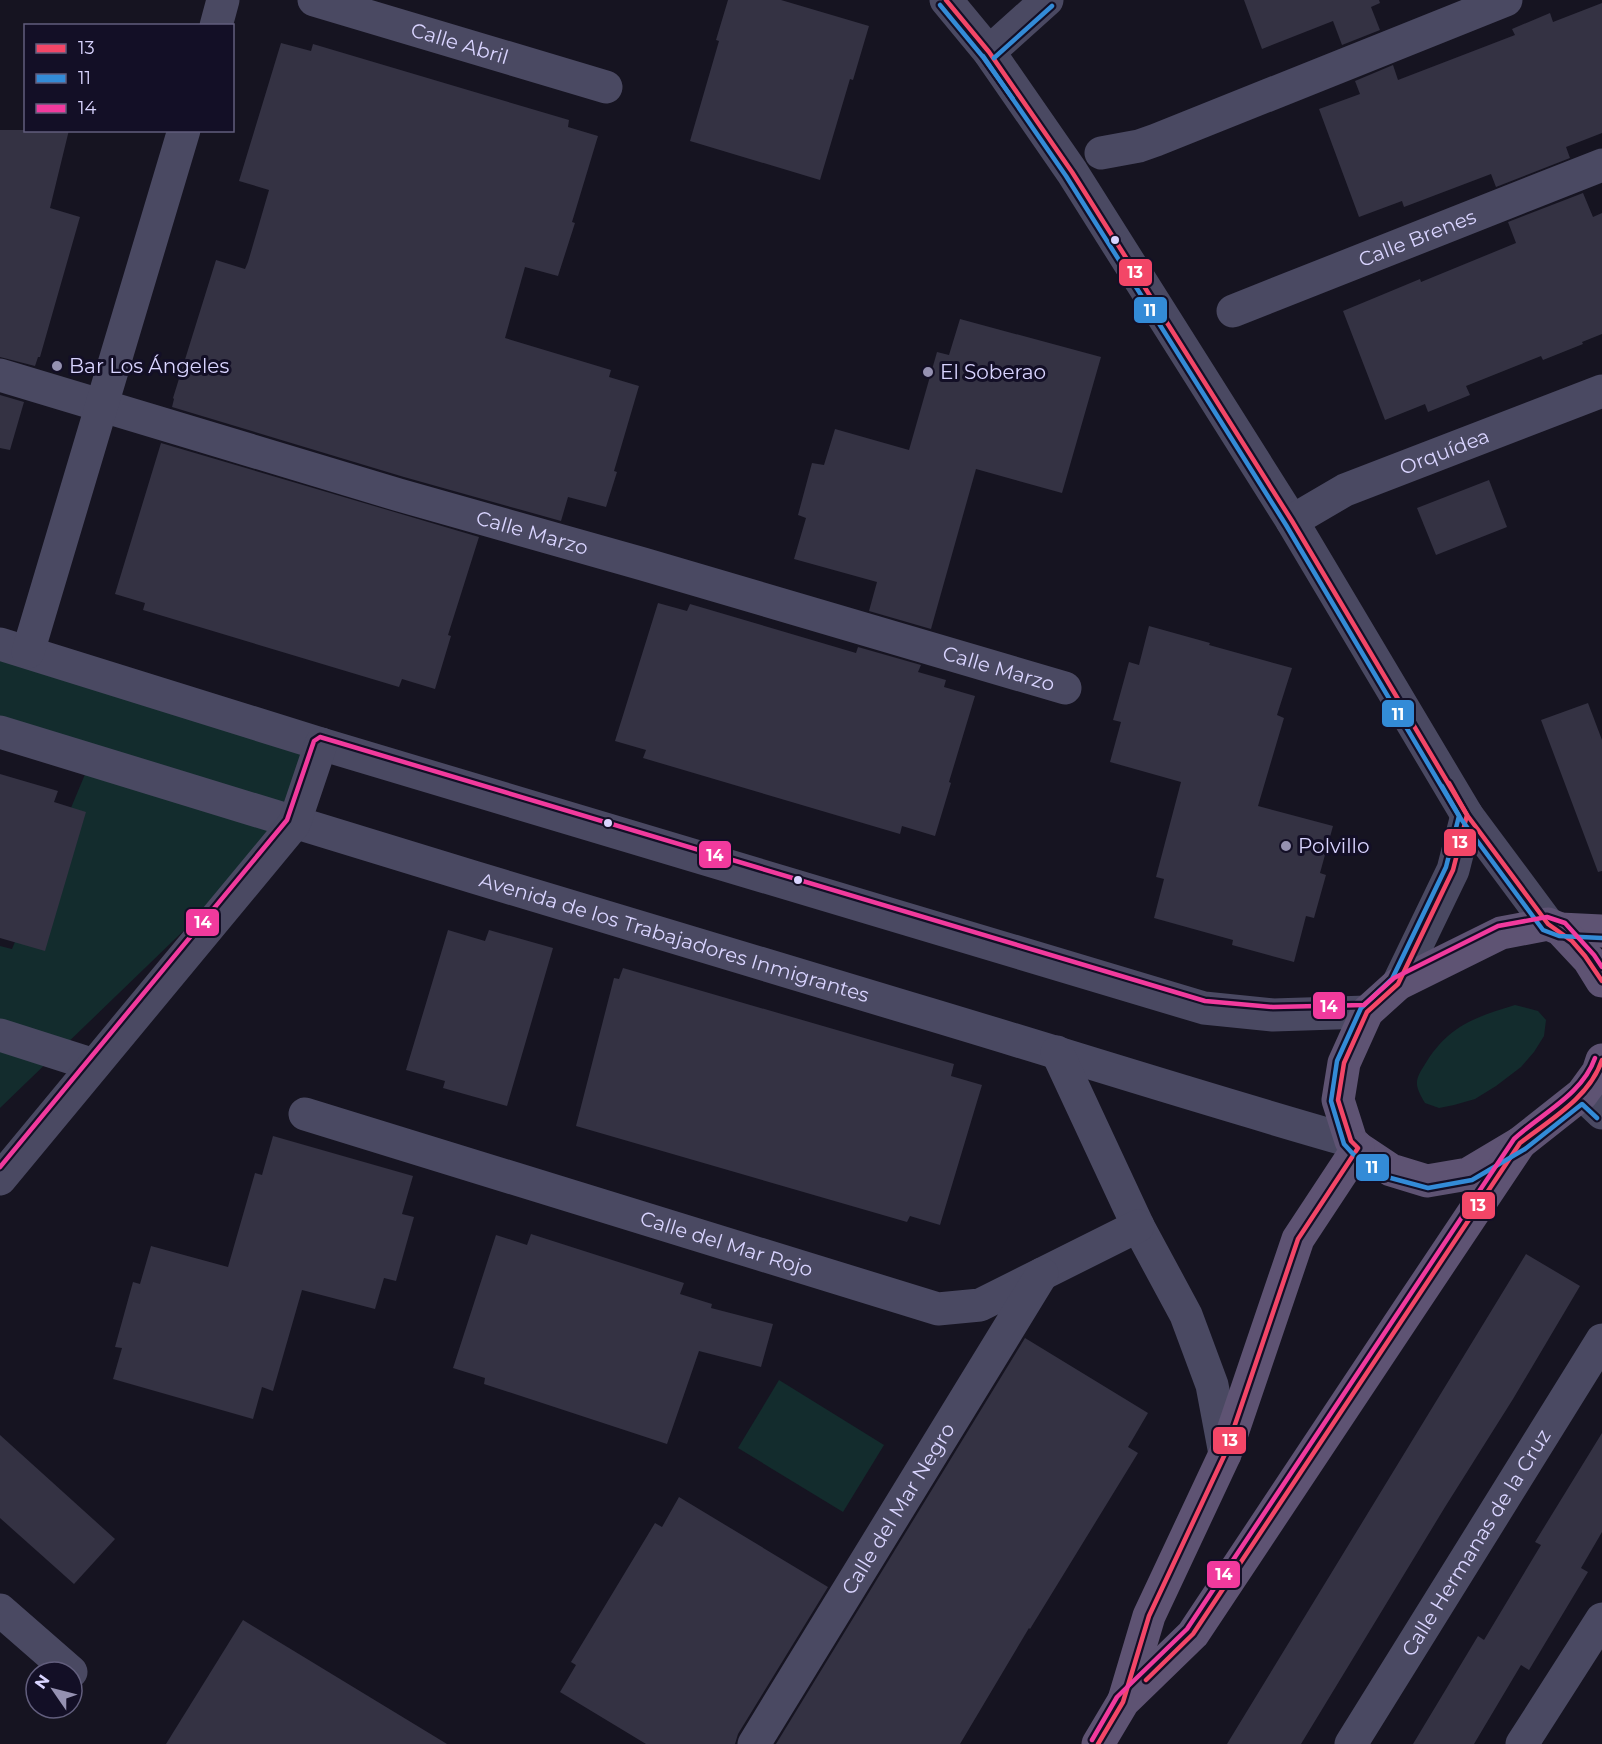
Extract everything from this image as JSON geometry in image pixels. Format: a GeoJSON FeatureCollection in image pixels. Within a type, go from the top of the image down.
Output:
{"type":"FeatureCollection","features":[{"type":"Feature","properties":{"kind":"main road"},"geometry":{"type":"LineString","coordinates":[[1597,1081],[1520,1143],[1467,1174],[1426,1181],[1391,1170],[1354,1144],[1338,1101],[1344,1063],[1367,1012],[1398,984],[1501,933],[1554,926],[1602,931]]}},
{"type":"Feature","properties":{"kind":"main road"},"geometry":{"type":"LineString","coordinates":[[1554,926],[1589,960],[1602,981]]}},
{"type":"Feature","properties":{"kind":"main road"},"geometry":{"type":"LineString","coordinates":[[1123,1702],[1193,1634],[1520,1143]]}},
{"type":"Feature","properties":{"kind":"main road"},"geometry":{"type":"LineString","coordinates":[[1098,1744],[1123,1702],[1149,1616],[1225,1454],[1298,1239],[1354,1144]]}},
{"type":"Feature","properties":{"kind":"street"},"geometry":{"type":"LineString","coordinates":[[217,24],[223,0]]}},
{"type":"Feature","properties":{"kind":"street","name":"Calle Abril"},"geometry":{"type":"LineString","coordinates":[[314,0],[606,87]]}},
{"type":"Feature","properties":{"kind":"street"},"geometry":{"type":"LineString","coordinates":[[946,0],[989,52],[1072,172],[1292,521],[1467,815],[1554,926]]}},
{"type":"Feature","properties":{"kind":"street"},"geometry":{"type":"LineString","coordinates":[[989,52],[1047,0]]}},
{"type":"Feature","properties":{"kind":"street"},"geometry":{"type":"LineString","coordinates":[[1101,153],[1139,146],[1156,140],[1506,0]]}},
{"type":"Feature","properties":{"kind":"street"},"geometry":{"type":"LineString","coordinates":[[183,132],[102,405],[14,648],[321,744],[1204,1008],[1272,1015],[1367,1012]]}},
{"type":"Feature","properties":{"kind":"street","name":"Calle Brenes"},"geometry":{"type":"LineString","coordinates":[[1233,310],[1602,165]]}},
{"type":"Feature","properties":{"kind":"street","name":"Calle Marzo"},"geometry":{"type":"LineString","coordinates":[[0,375],[399,495],[1065,688]]}},
{"type":"Feature","properties":{"kind":"street","name":"Orquídea"},"geometry":{"type":"LineString","coordinates":[[1292,521],[1345,490],[1602,391]]}},
{"type":"Feature","properties":{"kind":"street","name":"Avenida de los Trabajadores Inmigrantes"},"geometry":{"type":"LineString","coordinates":[[0,732],[294,824],[1056,1052],[1354,1144]]}},
{"type":"Feature","properties":{"kind":"street"},"geometry":{"type":"LineString","coordinates":[[0,1179],[294,824],[321,744]]}},
{"type":"Feature","properties":{"kind":"street"},"geometry":{"type":"LineString","coordinates":[[1398,984],[1453,870],[1467,815]]}},
{"type":"Feature","properties":{"kind":"street"},"geometry":{"type":"LineString","coordinates":[[0,1035],[94,1065]]}},
{"type":"Feature","properties":{"kind":"street"},"geometry":{"type":"LineString","coordinates":[[1056,1052],[1138,1226],[1186,1315],[1212,1385],[1225,1454]]}},
{"type":"Feature","properties":{"kind":"street","name":"Calle del Mar Rojo"},"geometry":{"type":"LineString","coordinates":[[305,1114],[938,1309],[980,1305],[1138,1226]]}},
{"type":"Feature","properties":{"kind":"street","name":"Calle del Mar Negro"},"geometry":{"type":"LineString","coordinates":[[754,1744],[1042,1274]]}},
{"type":"Feature","properties":{"kind":"street","name":"Calle Hermanas de la Cruz"},"geometry":{"type":"LineString","coordinates":[[1364,1739],[1602,1340]]}},
{"type":"Feature","properties":{"kind":"street"},"geometry":{"type":"LineString","coordinates":[[0,1610],[57,1660]]}},
{"type":"Feature","properties":{"kind":"street"},"geometry":{"type":"LineString","coordinates":[[1522,1744],[1602,1619]]}},
{"type":"Feature","properties":{"kind":"green space"},"geometry":{"type":"Polygon","coordinates":[[[0,646],[321,744],[294,824],[0,1108],[0,946],[12,949],[91,760],[0,732],[0,646]]]}},
{"type":"Feature","properties":{"kind":"green space"},"geometry":{"type":"Polygon","coordinates":[[[1515,1005],[1538,1011],[1546,1020],[1544,1036],[1521,1067],[1475,1099],[1439,1108],[1425,1103],[1417,1086],[1418,1077],[1427,1061],[1445,1039],[1476,1018],[1515,1005]]]}},
{"type":"Feature","properties":{"kind":"green space"},"geometry":{"type":"Polygon","coordinates":[[[779,1380],[884,1445],[843,1512],[738,1448],[779,1380]]]}},
{"type":"Feature","properties":{"kind":"building"},"geometry":{"type":"Polygon","coordinates":[[[728,0],[781,0],[869,26],[853,80],[850,79],[820,180],[690,141],[719,41],[716,40],[728,0]]]}},
{"type":"Feature","properties":{"kind":"building"},"geometry":{"type":"Polygon","coordinates":[[[1244,0],[1379,0],[1380,3],[1371,7],[1380,30],[1342,45],[1333,21],[1262,49],[1244,0]]]}},
{"type":"Feature","properties":{"kind":"building"},"geometry":{"type":"Polygon","coordinates":[[[1602,3],[1602,133],[1566,147],[1570,158],[1496,187],[1491,174],[1404,207],[1402,201],[1359,217],[1319,109],[1360,94],[1355,81],[1393,65],[1398,80],[1515,35],[1512,29],[1550,13],[1553,22],[1602,3]]]}},
{"type":"Feature","properties":{"kind":"building"},"geometry":{"type":"Polygon","coordinates":[[[281,43],[311,51],[313,44],[569,120],[568,127],[598,136],[558,276],[525,267],[505,338],[611,370],[609,377],[639,386],[606,507],[568,497],[561,521],[404,477],[172,407],[216,260],[245,269],[248,262],[269,190],[239,181],[281,43]]]}},
{"type":"Feature","properties":{"kind":"building"},"geometry":{"type":"Polygon","coordinates":[[[0,130],[69,132],[50,208],[80,217],[40,357],[35,366],[0,357],[0,130]]]}},
{"type":"Feature","properties":{"kind":"building"},"geometry":{"type":"Polygon","coordinates":[[[1583,193],[1593,217],[1602,213],[1602,334],[1543,360],[1541,356],[1466,386],[1470,395],[1428,412],[1425,404],[1385,420],[1343,311],[1516,243],[1508,222],[1583,193]]]}},
{"type":"Feature","properties":{"kind":"building"},"geometry":{"type":"Polygon","coordinates":[[[960,319],[1101,357],[1062,493],[976,469],[931,629],[869,611],[877,582],[794,559],[806,518],[798,515],[812,463],[824,465],[835,429],[909,450],[937,352],[949,355],[960,319]]]}},
{"type":"Feature","properties":{"kind":"building"},"geometry":{"type":"Polygon","coordinates":[[[0,395],[24,402],[10,450],[0,448],[0,395]]]}},
{"type":"Feature","properties":{"kind":"building"},"geometry":{"type":"Polygon","coordinates":[[[161,443],[479,537],[448,635],[451,636],[435,689],[402,679],[399,687],[143,610],[145,603],[115,594],[161,443]]]}},
{"type":"Feature","properties":{"kind":"building"},"geometry":{"type":"Polygon","coordinates":[[[1489,480],[1507,527],[1436,555],[1417,508],[1489,480]]]}},
{"type":"Feature","properties":{"kind":"building"},"geometry":{"type":"Polygon","coordinates":[[[658,603],[687,611],[690,604],[856,653],[858,647],[921,665],[918,672],[946,680],[944,687],[975,696],[935,836],[902,826],[900,834],[643,758],[646,750],[615,741],[658,603]]]}},
{"type":"Feature","properties":{"kind":"building"},"geometry":{"type":"Polygon","coordinates":[[[1149,626],[1292,668],[1277,715],[1284,718],[1258,806],[1333,826],[1320,873],[1326,875],[1314,918],[1306,916],[1294,962],[1232,945],[1233,940],[1154,918],[1164,879],[1156,877],[1181,782],[1110,762],[1121,722],[1113,720],[1129,662],[1139,665],[1149,626]]]}},
{"type":"Feature","properties":{"kind":"building"},"geometry":{"type":"Polygon","coordinates":[[[1588,703],[1602,740],[1602,871],[1598,872],[1541,720],[1588,703]]]}},
{"type":"Feature","properties":{"kind":"building"},"geometry":{"type":"Polygon","coordinates":[[[0,774],[58,791],[54,802],[86,812],[45,951],[0,938],[0,774]]]}},
{"type":"Feature","properties":{"kind":"building"},"geometry":{"type":"Polygon","coordinates":[[[448,930],[485,941],[489,930],[553,948],[507,1106],[443,1088],[445,1081],[406,1070],[448,930]]]}},
{"type":"Feature","properties":{"kind":"building"},"geometry":{"type":"Polygon","coordinates":[[[623,968],[954,1064],[951,1076],[982,1085],[940,1225],[910,1216],[907,1222],[576,1126],[614,978],[619,979],[623,968]]]}},
{"type":"Feature","properties":{"kind":"building"},"geometry":{"type":"Polygon","coordinates":[[[273,1136],[413,1176],[402,1214],[414,1217],[396,1281],[384,1278],[375,1309],[302,1290],[273,1391],[262,1387],[253,1419],[113,1379],[122,1348],[115,1347],[133,1282],[140,1284],[151,1246],[228,1267],[255,1173],[262,1175],[273,1136]]]}},
{"type":"Feature","properties":{"kind":"building"},"geometry":{"type":"Polygon","coordinates":[[[531,1234],[684,1283],[680,1294],[712,1304],[711,1308],[773,1324],[761,1367],[699,1351],[667,1444],[484,1384],[485,1378],[453,1368],[496,1235],[527,1245],[531,1234]]]}},
{"type":"Feature","properties":{"kind":"building"},"geometry":{"type":"Polygon","coordinates":[[[1526,1254],[1580,1286],[1513,1399],[1301,1744],[1227,1744],[1526,1254]]]}},
{"type":"Feature","properties":{"kind":"building"},"geometry":{"type":"Polygon","coordinates":[[[1025,1338],[1148,1413],[1128,1447],[1138,1453],[960,1744],[776,1744],[1025,1338]]]}},
{"type":"Feature","properties":{"kind":"building"},"geometry":{"type":"Polygon","coordinates":[[[1602,1433],[1602,1532],[1581,1568],[1588,1572],[1529,1670],[1521,1665],[1474,1744],[1413,1744],[1478,1636],[1484,1640],[1541,1545],[1535,1542],[1602,1433]]]}},
{"type":"Feature","properties":{"kind":"building"},"geometry":{"type":"Polygon","coordinates":[[[0,1435],[115,1539],[74,1584],[0,1518],[0,1435]]]}},
{"type":"Feature","properties":{"kind":"building"},"geometry":{"type":"Polygon","coordinates":[[[679,1497],[828,1587],[738,1734],[735,1744],[646,1744],[560,1692],[576,1665],[571,1662],[655,1523],[662,1527],[679,1497]]]}},
{"type":"Feature","properties":{"kind":"building"},"geometry":{"type":"Polygon","coordinates":[[[243,1620],[447,1744],[166,1744],[243,1620]]]}},
{"type":"Feature","properties":{"kind":"transit line","name":"13"},"geometry":{"type":"LineString","coordinates":[[946,0],[989,52],[1072,172],[1292,521],[1467,815],[1453,870],[1398,984],[1367,1012],[1344,1063],[1338,1100],[1351,1141],[1358,1148],[1298,1239],[1225,1454],[1149,1616],[1123,1702],[1098,1744]]}},
{"type":"Feature","properties":{"kind":"transit line","name":"11"},"geometry":{"type":"LineString","coordinates":[[940,5],[983,57],[1013,99]]}},
{"type":"Feature","properties":{"kind":"transit line","name":"11"},"geometry":{"type":"LineString","coordinates":[[994,58],[1052,6]]}},
{"type":"Feature","properties":{"kind":"transit line","name":"11"},"geometry":{"type":"LineString","coordinates":[[983,56],[1066,176],[1286,525],[1459,816],[1446,867],[1392,979],[1361,1008],[1337,1061],[1331,1101],[1344,1144],[1353,1154],[1387,1177],[1428,1188],[1472,1180],[1525,1149],[1582,1104],[1597,1118]]}},
{"type":"Feature","properties":{"kind":"transit line","name":"14"},"geometry":{"type":"LineString","coordinates":[[0,1167],[287,820],[314,741],[320,737],[1205,1001],[1273,1007],[1364,1005],[1394,978],[1498,926],[1547,917],[1565,923],[1602,967]]}},
{"type":"Feature","properties":{"kind":"transit line","name":"13"},"geometry":{"type":"LineString","coordinates":[[1449,783],[1467,815],[1548,924],[1572,941],[1602,981]]}},
{"type":"Feature","properties":{"kind":"transit line","name":"11"},"geometry":{"type":"LineString","coordinates":[[1442,786],[1461,819],[1543,930],[1559,936],[1602,938]]}},
{"type":"Feature","properties":{"kind":"transit line","name":"14"},"geometry":{"type":"LineString","coordinates":[[1092,1740],[1117,1697],[1187,1629],[1514,1139],[1571,1093],[1581,1083],[1595,1058]]}},
{"type":"Feature","properties":{"kind":"transit line","name":"13"},"geometry":{"type":"LineString","coordinates":[[1146,1680],[1193,1634],[1520,1143],[1579,1096],[1596,1073],[1602,1060]]}},
{"type":"Feature","properties":{"kind":"place","name":"Bar Los Ángeles"},"geometry":{"type":"Point","coordinates":[57,366]}},
{"type":"Feature","properties":{"kind":"place","name":"El Soberao"},"geometry":{"type":"Point","coordinates":[928,372]}},
{"type":"Feature","properties":{"kind":"place","name":"Polvillo"},"geometry":{"type":"Point","coordinates":[1286,846]}}]}
